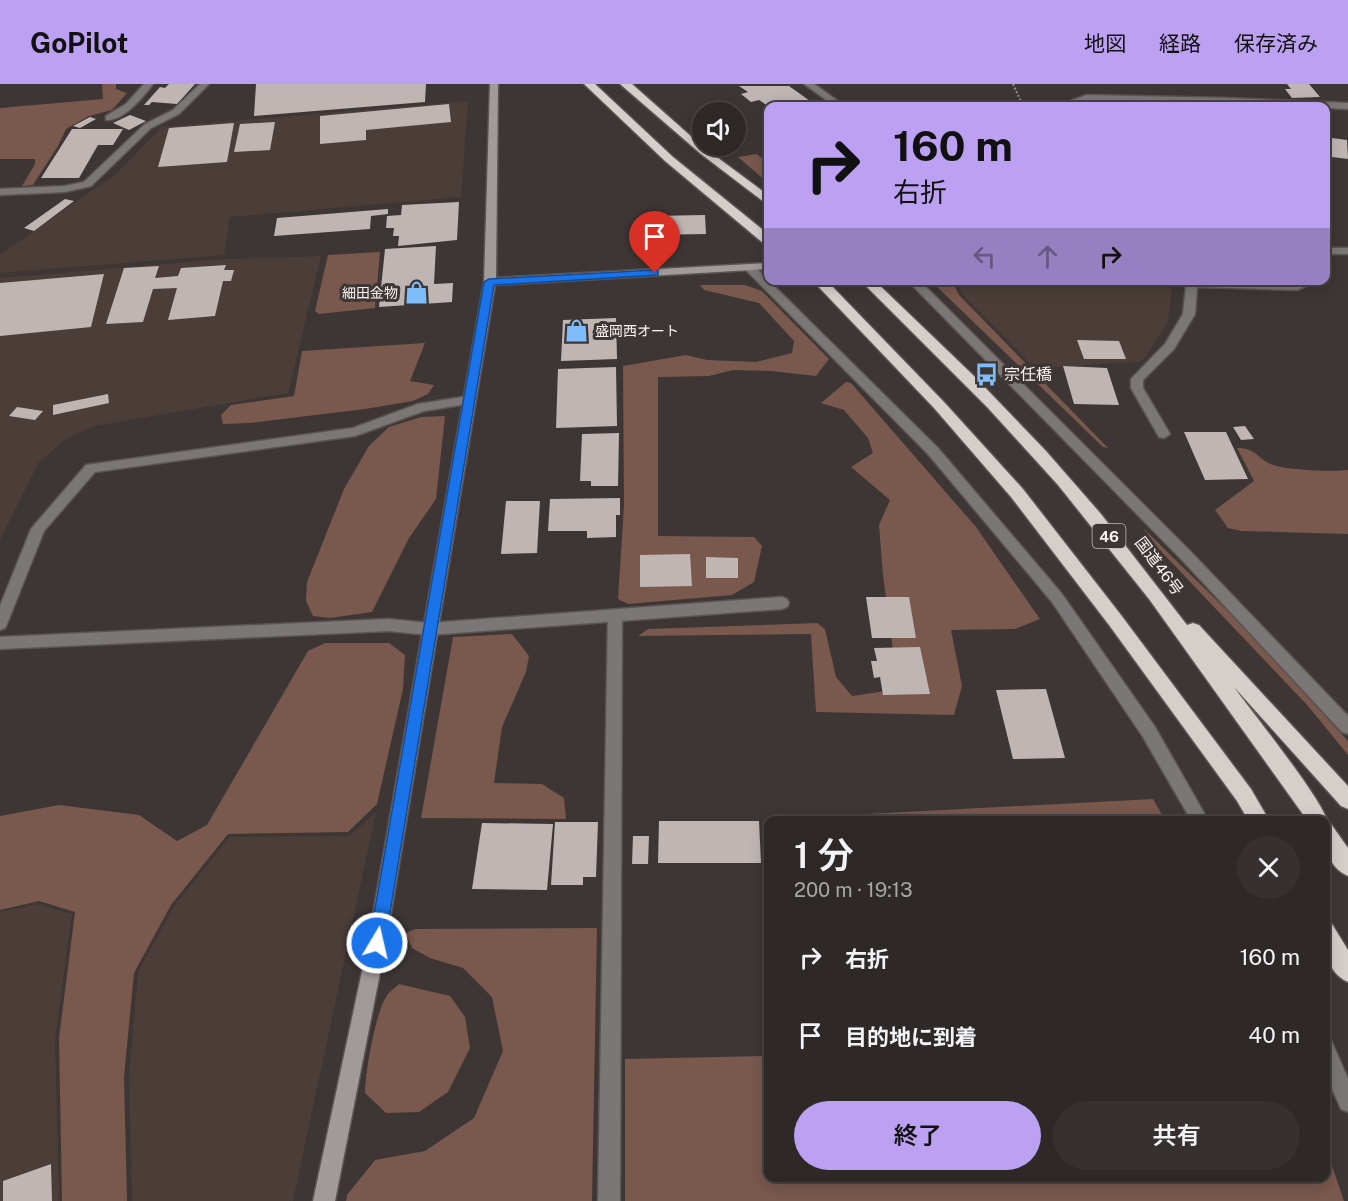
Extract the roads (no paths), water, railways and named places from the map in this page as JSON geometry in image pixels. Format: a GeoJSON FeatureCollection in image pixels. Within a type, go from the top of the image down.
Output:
{"type":"FeatureCollection","features":[{"type":"Feature","properties":{"kind":"highway"},"geometry":{"type":"LineString","coordinates":[[589,84],[603,100],[669,159],[764,237]]}},
{"type":"Feature","properties":{"kind":"highway"},"geometry":{"type":"LineString","coordinates":[[625,84],[705,152],[764,198]]}},
{"type":"Feature","properties":{"kind":"highway"},"geometry":{"type":"LineString","coordinates":[[823,285],[939,405],[1017,493],[1115,620],[1244,795],[1257,816]]}},
{"type":"Feature","properties":{"kind":"highway","name":"国道46号"},"geometry":{"type":"LineString","coordinates":[[871,285],[984,394],[1064,480],[1132,565],[1298,789],[1315,816]]}},
{"type":"Feature","properties":{"kind":"highway"},"geometry":{"type":"LineString","coordinates":[[1132,565],[1348,800]]}},
{"type":"Feature","properties":{"kind":"highway"},"geometry":{"type":"LineString","coordinates":[[1330,839],[1348,866]]}},
{"type":"Feature","properties":{"kind":"highway"},"geometry":{"type":"LineString","coordinates":[[1330,941],[1348,971]]}},
{"type":"Feature","properties":{"kind":"street"},"geometry":{"type":"LineString","coordinates":[[109,118],[129,106],[149,84]]}},
{"type":"Feature","properties":{"kind":"street"},"geometry":{"type":"LineString","coordinates":[[0,192],[65,189],[87,184],[148,126],[176,111],[205,84]]}},
{"type":"Feature","properties":{"kind":"street"},"geometry":{"type":"LineString","coordinates":[[324,1201],[377,943],[489,282],[494,84]]}},
{"type":"Feature","properties":{"kind":"street"},"geometry":{"type":"LineString","coordinates":[[808,84],[834,102]]}},
{"type":"Feature","properties":{"kind":"street"},"geometry":{"type":"LineString","coordinates":[[1076,102],[1087,98],[1250,102]]}},
{"type":"Feature","properties":{"kind":"street"},"geometry":{"type":"LineString","coordinates":[[1330,105],[1348,106]]}},
{"type":"Feature","properties":{"kind":"street"},"geometry":{"type":"LineString","coordinates":[[1330,252],[1348,251]]}},
{"type":"Feature","properties":{"kind":"street"},"geometry":{"type":"LineString","coordinates":[[489,282],[764,266]]}},
{"type":"Feature","properties":{"kind":"street"},"geometry":{"type":"LineString","coordinates":[[749,267],[764,282]]}},
{"type":"Feature","properties":{"kind":"street"},"geometry":{"type":"LineString","coordinates":[[767,285],[933,451],[1057,598],[1149,732],[1198,816]]}},
{"type":"Feature","properties":{"kind":"street"},"geometry":{"type":"LineString","coordinates":[[917,285],[1119,485],[1256,626],[1348,727]]}},
{"type":"Feature","properties":{"kind":"street"},"geometry":{"type":"LineString","coordinates":[[1164,434],[1137,388],[1137,379],[1175,338],[1188,314],[1192,285]]}},
{"type":"Feature","properties":{"kind":"street"},"geometry":{"type":"LineString","coordinates":[[1227,285],[1297,287],[1302,285]]}},
{"type":"Feature","properties":{"kind":"street"},"geometry":{"type":"LineString","coordinates":[[0,624],[38,529],[92,468],[355,432],[422,407],[469,400]]}},
{"type":"Feature","properties":{"kind":"street"},"geometry":{"type":"LineString","coordinates":[[0,643],[387,625],[429,629],[782,603]]}},
{"type":"Feature","properties":{"kind":"street"},"geometry":{"type":"LineString","coordinates":[[609,1201],[615,616]]}},
{"type":"Feature","properties":{"kind":"street"},"geometry":{"type":"LineString","coordinates":[[1330,1061],[1348,1102]]}},
{"type":"Feature","properties":{"kind":"place","name":"細田金物"},"geometry":{"type":"Point","coordinates":[416,293]}},
{"type":"Feature","properties":{"kind":"place","name":"盛岡西オート"},"geometry":{"type":"Point","coordinates":[577,331]}},
{"type":"Feature","properties":{"kind":"place","name":"宗任橋"},"geometry":{"type":"Point","coordinates":[986,374]}}]}
